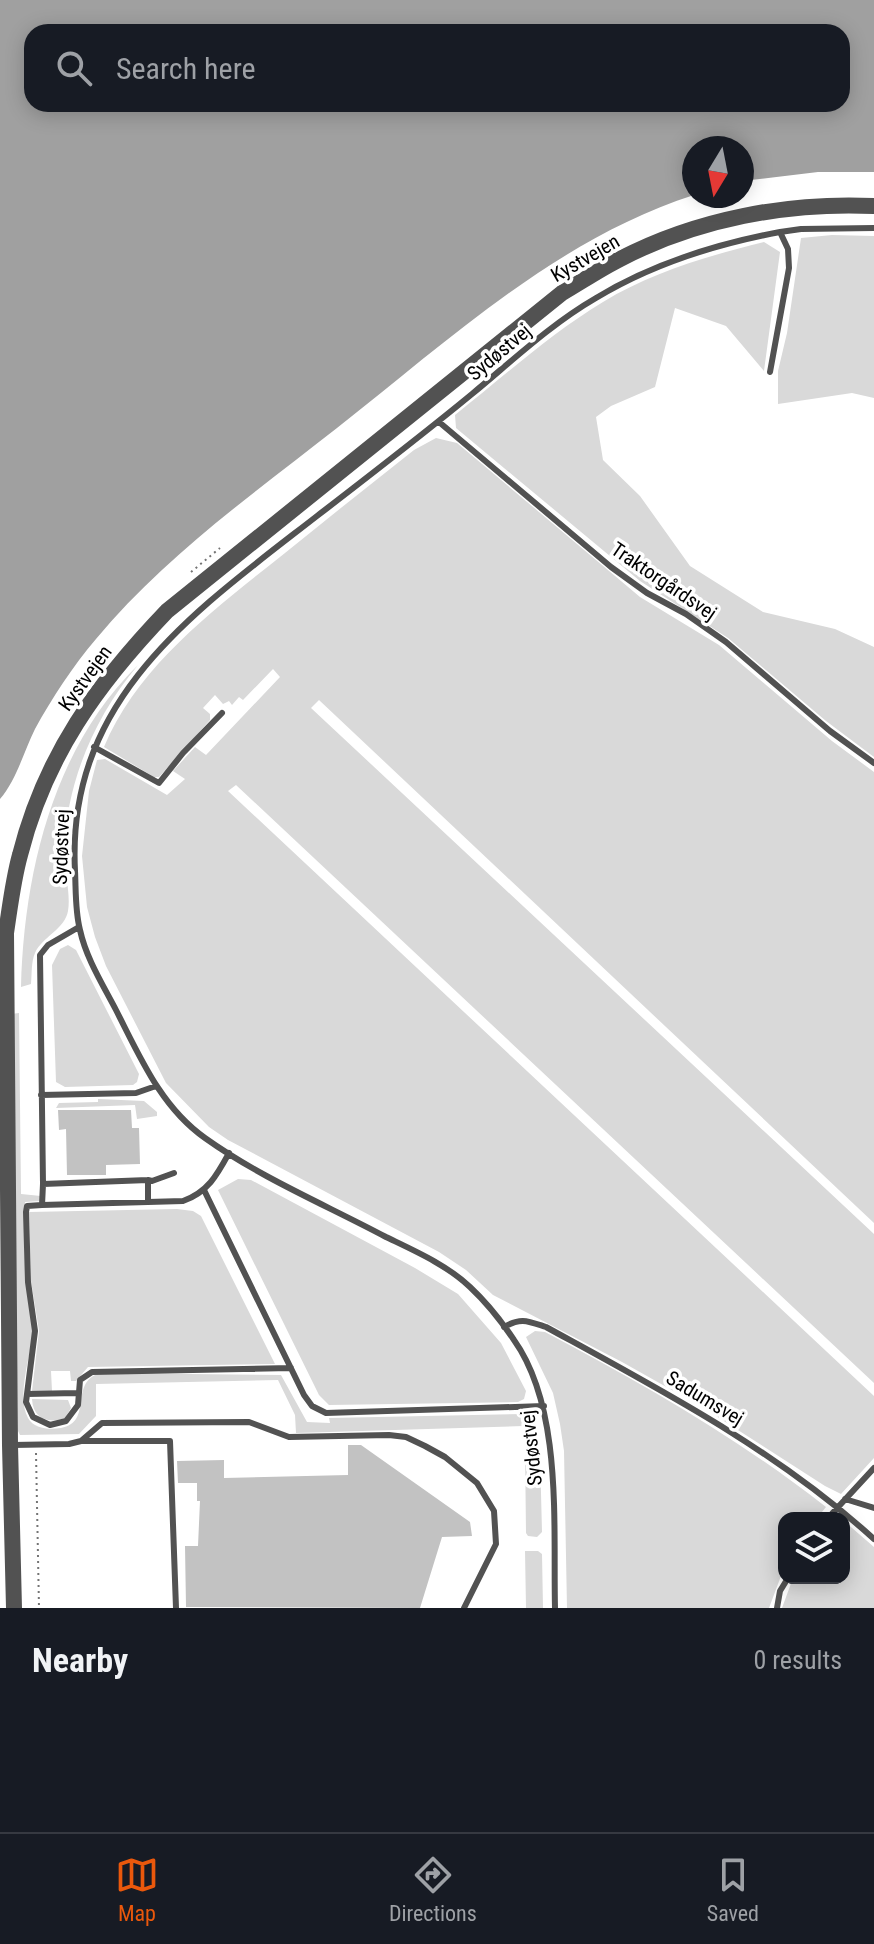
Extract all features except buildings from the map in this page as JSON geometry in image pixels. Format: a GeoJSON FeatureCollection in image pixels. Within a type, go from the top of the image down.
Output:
{"type":"FeatureCollection","features":[{"type":"Feature","properties":{"kind":"street","name":"Kystvejen"},"geometry":{"type":"LineString","coordinates":[[14,1608],[5,1353],[6,933],[20,855],[41,791],[87,705],[126,653],[167,611],[562,293],[619,259],[702,226],[762,212],[837,204],[874,206]]}},
{"type":"Feature","properties":{"kind":"lane","name":"Sydøstvej"},"geometry":{"type":"LineString","coordinates":[[555,1608],[550,1438],[533,1373],[517,1343],[469,1286],[438,1264],[202,1136],[156,1086],[99,977],[79,927],[73,840],[78,802],[94,747],[109,714],[140,672],[180,628],[227,586],[439,422],[563,319],[598,296],[651,270],[742,239],[801,229],[874,228]]}},
{"type":"Feature","properties":{"kind":"lane"},"geometry":{"type":"LineString","coordinates":[[770,372],[789,268],[788,249],[780,232]]}},
{"type":"Feature","properties":{"kind":"lane","name":"Traktorgårdsvej"},"geometry":{"type":"LineString","coordinates":[[439,422],[611,567],[726,642],[830,731],[874,763]]}},
{"type":"Feature","properties":{"kind":"lane"},"geometry":{"type":"LineString","coordinates":[[94,747],[159,783],[222,713]]}},
{"type":"Feature","properties":{"kind":"lane"},"geometry":{"type":"LineString","coordinates":[[42,1205],[40,955],[48,945],[79,927]]}},
{"type":"Feature","properties":{"kind":"lane"},"geometry":{"type":"LineString","coordinates":[[41,1095],[136,1093],[156,1086]]}},
{"type":"Feature","properties":{"kind":"lane"},"geometry":{"type":"LineString","coordinates":[[229,1153],[204,1190],[183,1201],[27,1206],[28,1282],[35,1331],[26,1402],[33,1417],[45,1424],[56,1425],[66,1421],[76,1411],[80,1380],[92,1372],[291,1368]]}},
{"type":"Feature","properties":{"kind":"lane"},"geometry":{"type":"LineString","coordinates":[[43,1184],[152,1181],[174,1173]]}},
{"type":"Feature","properties":{"kind":"lane"},"geometry":{"type":"LineString","coordinates":[[148,1180],[148,1202]]}},
{"type":"Feature","properties":{"kind":"lane"},"geometry":{"type":"LineString","coordinates":[[204,1190],[312,1406],[326,1413],[544,1406]]}},
{"type":"Feature","properties":{"kind":"lane","name":"Sadumsvej"},"geometry":{"type":"LineString","coordinates":[[504,1327],[516,1319],[546,1327],[688,1404],[770,1456],[838,1507],[874,1539]]}},
{"type":"Feature","properties":{"kind":"lane"},"geometry":{"type":"LineString","coordinates":[[27,1394],[77,1393]]}},
{"type":"Feature","properties":{"kind":"lane"},"geometry":{"type":"LineString","coordinates":[[81,1441],[102,1423],[249,1422],[289,1437],[389,1435],[417,1442],[445,1457],[477,1483],[494,1511],[496,1544],[464,1608]]}},
{"type":"Feature","properties":{"kind":"lane"},"geometry":{"type":"LineString","coordinates":[[10,1445],[170,1441],[176,1608]]}},
{"type":"Feature","properties":{"kind":"lane"},"geometry":{"type":"LineString","coordinates":[[833,1512],[874,1468]]}},
{"type":"Feature","properties":{"kind":"lane"},"geometry":{"type":"LineString","coordinates":[[845,1499],[874,1508]]}},
{"type":"Feature","properties":{"kind":"lane"},"geometry":{"type":"LineString","coordinates":[[777,1608],[784,1584]]}},
{"type":"Feature","properties":{"kind":"path"},"geometry":{"type":"LineString","coordinates":[[35,1444],[39,1608]]}},
{"type":"Feature","properties":{"kind":"shaded area"},"geometry":{"type":"Polygon","coordinates":[[[0,0],[874,0],[874,172],[818,172],[754,180],[754,136],[682,136],[682,200],[596,238],[506,295],[242,502],[151,581],[122,609],[63,682],[35,729],[15,775],[0,799],[0,0]]]}},
{"type":"Feature","properties":{"kind":"shaded area"},"geometry":{"type":"Polygon","coordinates":[[[874,236],[874,398],[852,393],[778,404],[778,371],[801,238],[874,236]]]}},
{"type":"Feature","properties":{"kind":"shaded area"},"geometry":{"type":"Polygon","coordinates":[[[764,242],[780,252],[764,371],[726,326],[675,308],[655,387],[611,406],[596,417],[603,460],[640,496],[690,566],[763,612],[835,629],[874,647],[874,757],[826,721],[728,638],[640,581],[456,428],[455,415],[583,314],[622,291],[681,266],[764,242]]]}},
{"type":"Feature","properties":{"kind":"shaded area"},"geometry":{"type":"Polygon","coordinates":[[[436,438],[457,443],[640,597],[719,645],[832,741],[874,772],[874,1223],[319,700],[311,708],[874,1234],[874,1383],[236,785],[228,791],[874,1396],[874,1458],[841,1494],[702,1407],[493,1295],[466,1270],[439,1252],[209,1127],[166,1083],[106,966],[87,907],[82,856],[89,791],[97,760],[105,759],[167,795],[185,779],[173,771],[195,747],[206,755],[280,677],[273,669],[243,700],[239,697],[232,705],[229,701],[223,704],[215,695],[203,708],[210,714],[210,720],[159,777],[104,747],[119,717],[158,664],[207,616],[414,450],[436,438]]]}},
{"type":"Feature","properties":{"kind":"shaded area"},"geometry":{"type":"Polygon","coordinates":[[[138,665],[108,707],[77,775],[66,824],[64,850],[68,911],[63,923],[35,953],[31,984],[21,987],[29,900],[49,814],[64,773],[84,734],[109,698],[138,665]]]}},
{"type":"Feature","properties":{"kind":"shaded area"},"geometry":{"type":"Polygon","coordinates":[[[68,945],[76,950],[139,1074],[133,1085],[65,1087],[56,1082],[52,965],[60,949],[68,945]]]}},
{"type":"Feature","properties":{"kind":"shaded area"},"geometry":{"type":"Polygon","coordinates":[[[19,1013],[21,1194],[41,1196],[41,1201],[25,1202],[24,1251],[33,1323],[23,1399],[28,1418],[34,1424],[52,1429],[71,1424],[77,1418],[85,1385],[100,1373],[281,1375],[307,1422],[330,1423],[329,1418],[524,1414],[536,1427],[529,1432],[524,1431],[523,1426],[296,1433],[295,1415],[278,1380],[96,1384],[96,1416],[79,1434],[20,1435],[11,1014],[19,1013]]]}},
{"type":"Feature","properties":{"kind":"shaded area"},"geometry":{"type":"Polygon","coordinates":[[[98,1099],[144,1101],[157,1112],[157,1116],[137,1119],[135,1105],[56,1108],[59,1103],[98,1102],[98,1099]]]}},
{"type":"Feature","properties":{"kind":"shaded area"},"geometry":{"type":"Polygon","coordinates":[[[238,1179],[251,1180],[458,1294],[501,1343],[526,1391],[524,1399],[518,1402],[329,1405],[319,1395],[218,1190],[238,1179]]]}},
{"type":"Feature","properties":{"kind":"shaded area"},"geometry":{"type":"Polygon","coordinates":[[[193,1211],[201,1216],[275,1364],[88,1367],[76,1381],[71,1381],[70,1371],[51,1371],[52,1391],[32,1391],[39,1331],[31,1281],[29,1212],[193,1211]]]}},
{"type":"Feature","properties":{"kind":"shaded area"},"geometry":{"type":"Polygon","coordinates":[[[535,1331],[545,1332],[618,1372],[759,1458],[826,1507],[822,1512],[778,1512],[778,1584],[769,1608],[567,1608],[564,1451],[560,1424],[553,1393],[526,1337],[535,1331]]]}},
{"type":"Feature","properties":{"kind":"shaded area"},"geometry":{"type":"Polygon","coordinates":[[[32,1399],[68,1400],[71,1408],[65,1418],[47,1420],[35,1411],[32,1399]]]}},
{"type":"Feature","properties":{"kind":"shaded area"},"geometry":{"type":"Polygon","coordinates":[[[525,1446],[534,1446],[540,1454],[542,1532],[537,1537],[526,1533],[525,1446]]]}},
{"type":"Feature","properties":{"kind":"shaded area"},"geometry":{"type":"Polygon","coordinates":[[[850,1526],[874,1547],[874,1608],[782,1608],[791,1584],[850,1584],[850,1526]]]}},
{"type":"Feature","properties":{"kind":"shaded area"},"geometry":{"type":"Polygon","coordinates":[[[525,1551],[542,1554],[543,1608],[526,1608],[525,1551]]]}}]}
